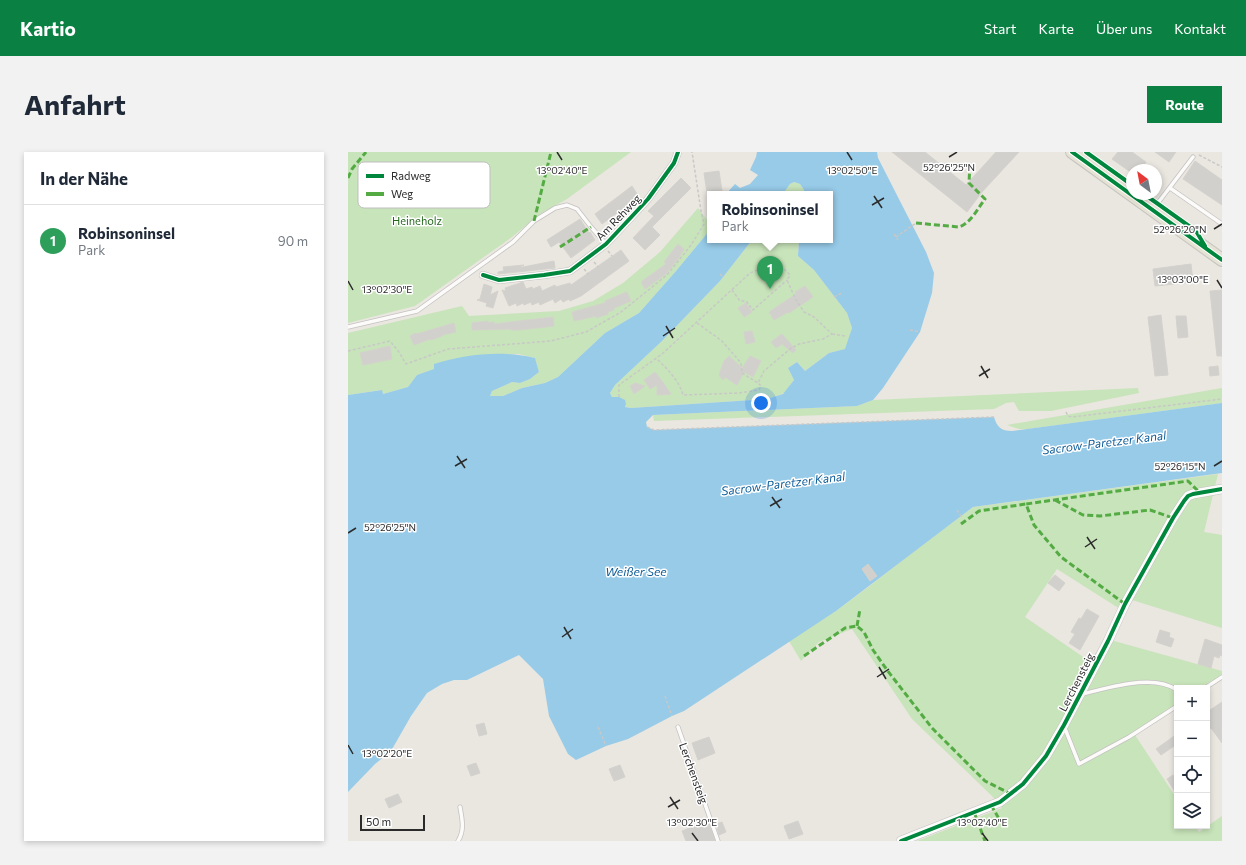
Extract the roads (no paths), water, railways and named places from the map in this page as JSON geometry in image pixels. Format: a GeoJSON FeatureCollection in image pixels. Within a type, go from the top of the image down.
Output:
{"type":"FeatureCollection","features":[{"type":"Feature","properties":{"kind":"main road"},"geometry":{"type":"LineString","coordinates":[[1072,152],[1222,260]]}},
{"type":"Feature","properties":{"kind":"street","name":"Am Rehweg"},"geometry":{"type":"LineString","coordinates":[[483,274],[499,280],[570,271],[606,244],[648,200],[674,163],[678,152]]}},
{"type":"Feature","properties":{"kind":"street","name":"Lerchensteig"},"geometry":{"type":"LineString","coordinates":[[901,841],[1000,802],[1023,784],[1046,756],[1064,725],[1108,641],[1128,598],[1184,501],[1193,494],[1222,489]]}},
{"type":"Feature","properties":{"kind":"lane"},"geometry":{"type":"LineString","coordinates":[[1152,210],[1193,158]]}},
{"type":"Feature","properties":{"kind":"lane"},"geometry":{"type":"LineString","coordinates":[[1170,188],[1222,224]]}},
{"type":"Feature","properties":{"kind":"lane","name":"Am Rehweg"},"geometry":{"type":"LineString","coordinates":[[348,327],[417,310],[507,247],[534,221],[555,208],[567,205],[577,209],[606,244]]}},
{"type":"Feature","properties":{"kind":"lane"},"geometry":{"type":"LineString","coordinates":[[1209,685],[1222,677]]}},
{"type":"Feature","properties":{"kind":"lane"},"geometry":{"type":"LineString","coordinates":[[1079,695],[1144,682],[1170,685],[1174,688]]}},
{"type":"Feature","properties":{"kind":"lane"},"geometry":{"type":"LineString","coordinates":[[1064,725],[1079,764],[1129,737],[1174,708]]}},
{"type":"Feature","properties":{"kind":"lane","name":"Lerchensteig"},"geometry":{"type":"LineString","coordinates":[[678,727],[718,841]]}},
{"type":"Feature","properties":{"kind":"lane"},"geometry":{"type":"LineString","coordinates":[[458,841],[462,832],[463,824],[460,807]]}},
{"type":"Feature","properties":{"kind":"water","name":"Weißer See"},"geometry":{"type":"Polygon","coordinates":[[[757,152],[877,152],[878,158],[926,252],[934,273],[932,293],[920,332],[883,388],[873,400],[857,406],[653,415],[646,422],[647,427],[654,430],[994,417],[1000,428],[1012,431],[1222,403],[1222,473],[973,507],[836,611],[684,711],[628,739],[606,746],[576,760],[568,754],[549,716],[543,679],[519,655],[467,680],[454,680],[442,684],[427,693],[411,716],[391,751],[375,764],[348,792],[348,395],[382,390],[383,394],[408,387],[417,375],[434,369],[434,364],[484,354],[510,354],[535,358],[539,372],[530,379],[520,383],[512,382],[492,391],[490,396],[503,396],[522,388],[545,383],[558,377],[605,333],[639,313],[707,234],[707,243],[750,243],[720,281],[662,341],[615,385],[610,393],[612,397],[619,397],[625,400],[625,407],[631,408],[767,399],[783,394],[794,380],[788,368],[797,362],[805,371],[829,353],[845,349],[852,328],[847,313],[814,270],[798,256],[799,243],[833,243],[833,191],[804,191],[800,184],[794,182],[790,184],[785,191],[729,191],[735,184],[740,188],[750,184],[758,175],[750,170],[757,152]]]}},
{"type":"Feature","properties":{"kind":"place","name":"Robinsoninsel"},"geometry":{"type":"Point","coordinates":[770,289]}},
{"type":"Feature","properties":{"kind":"park label","name":"Heineholz"},"geometry":{"type":"Point","coordinates":[417,220]}},
{"type":"Feature","properties":{"kind":"water label","name":"Sacrow-Paretzer Kanal"},"geometry":{"type":"Point","coordinates":[1104,442]}},
{"type":"Feature","properties":{"kind":"water label","name":"Sacrow-Paretzer Kanal"},"geometry":{"type":"Point","coordinates":[783,483]}}]}
